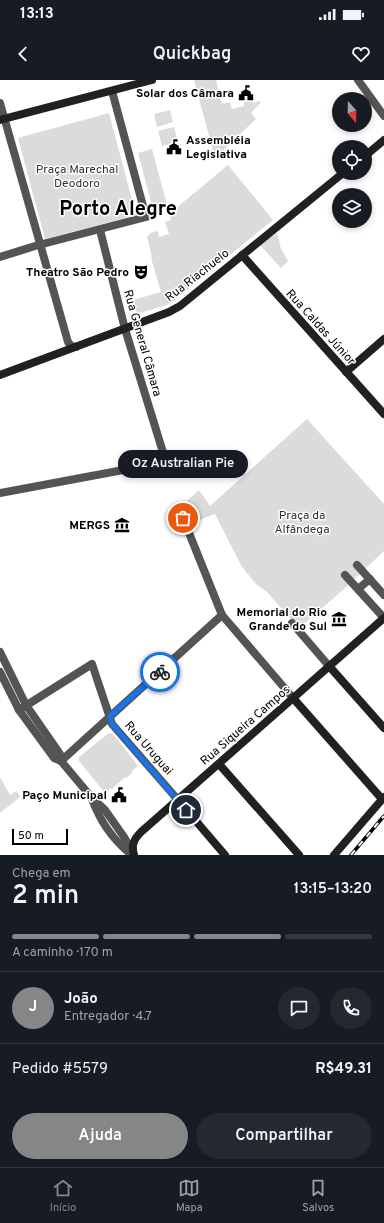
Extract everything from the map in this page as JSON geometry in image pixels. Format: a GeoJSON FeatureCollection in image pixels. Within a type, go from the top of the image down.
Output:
{"type":"FeatureCollection","features":[{"type":"Feature","properties":{"kind":"street"},"geometry":{"type":"LineString","coordinates":[[2,120],[152,80]]}},
{"type":"Feature","properties":{"kind":"street"},"geometry":{"type":"LineString","coordinates":[[358,80],[384,116]]}},
{"type":"Feature","properties":{"kind":"street"},"geometry":{"type":"LineString","coordinates":[[0,257],[146,217],[112,91]]}},
{"type":"Feature","properties":{"kind":"street"},"geometry":{"type":"LineString","coordinates":[[0,103],[2,120],[68,342],[71,346],[76,348]]}},
{"type":"Feature","properties":{"kind":"street"},"geometry":{"type":"LineString","coordinates":[[372,150],[384,140]]}},
{"type":"Feature","properties":{"kind":"street","name":"Rua Riachuelo"},"geometry":{"type":"LineString","coordinates":[[0,375],[76,348],[169,312],[180,306],[334,180]]}},
{"type":"Feature","properties":{"kind":"street","name":"Rua General Câmara"},"geometry":{"type":"LineString","coordinates":[[0,493],[166,462],[125,329],[100,230]]}},
{"type":"Feature","properties":{"kind":"street","name":"Rua Caldas Júnior"},"geometry":{"type":"LineString","coordinates":[[242,255],[384,414]]}},
{"type":"Feature","properties":{"kind":"street"},"geometry":{"type":"LineString","coordinates":[[346,372],[384,339]]}},
{"type":"Feature","properties":{"kind":"street"},"geometry":{"type":"LineString","coordinates":[[183,518],[222,615],[293,698],[383,798],[334,855]]}},
{"type":"Feature","properties":{"kind":"street"},"geometry":{"type":"LineString","coordinates":[[357,565],[383,594],[370,603]]}},
{"type":"Feature","properties":{"kind":"street"},"geometry":{"type":"LineString","coordinates":[[345,575],[384,618]]}},
{"type":"Feature","properties":{"kind":"street"},"geometry":{"type":"LineString","coordinates":[[358,589],[370,579]]}},
{"type":"Feature","properties":{"kind":"street"},"geometry":{"type":"LineString","coordinates":[[61,761],[222,615]]}},
{"type":"Feature","properties":{"kind":"street","name":"Rua Siqueira Campos"},"geometry":{"type":"LineString","coordinates":[[133,855],[133,842],[136,836],[384,618]]}},
{"type":"Feature","properties":{"kind":"street"},"geometry":{"type":"LineString","coordinates":[[292,623],[384,728]]}},
{"type":"Feature","properties":{"kind":"street"},"geometry":{"type":"LineString","coordinates":[[0,652],[26,706],[60,754],[61,761]]}},
{"type":"Feature","properties":{"kind":"street","name":"Rua Uruguai"},"geometry":{"type":"LineString","coordinates":[[26,706],[92,664],[112,724],[225,855]]}},
{"type":"Feature","properties":{"kind":"street"},"geometry":{"type":"LineString","coordinates":[[0,672],[19,710],[54,758],[61,761],[92,798],[105,810],[124,837],[133,855]]}},
{"type":"Feature","properties":{"kind":"street"},"geometry":{"type":"LineString","coordinates":[[19,710],[26,706]]}},
{"type":"Feature","properties":{"kind":"street"},"geometry":{"type":"LineString","coordinates":[[219,764],[299,855]]}},
{"type":"Feature","properties":{"kind":"green space"},"geometry":{"type":"Polygon","coordinates":[[[194,80],[216,80],[222,104],[230,102],[232,109],[244,106],[243,99],[251,97],[253,103],[259,101],[261,102],[251,113],[256,119],[215,158],[194,80]]]}},
{"type":"Feature","properties":{"kind":"green space"},"geometry":{"type":"Polygon","coordinates":[[[170,110],[173,122],[157,127],[154,114],[170,110]]]}},
{"type":"Feature","properties":{"kind":"green space","name":"Praça Marechal Deodoro"},"geometry":{"type":"Polygon","coordinates":[[[109,113],[136,215],[45,239],[18,138],[109,113]]]}},
{"type":"Feature","properties":{"kind":"green space"},"geometry":{"type":"Polygon","coordinates":[[[174,127],[178,142],[162,146],[158,131],[174,127]]]}},
{"type":"Feature","properties":{"kind":"green space"},"geometry":{"type":"Polygon","coordinates":[[[152,149],[167,205],[153,209],[138,153],[152,149]]]}},
{"type":"Feature","properties":{"kind":"green space"},"geometry":{"type":"Polygon","coordinates":[[[228,165],[273,220],[167,305],[140,313],[136,311],[133,300],[161,292],[151,258],[147,237],[150,233],[158,231],[159,237],[169,234],[165,222],[171,220],[169,214],[228,165]]]}},
{"type":"Feature","properties":{"kind":"green space"},"geometry":{"type":"Polygon","coordinates":[[[277,233],[281,249],[288,261],[281,268],[260,245],[277,233]]]}},
{"type":"Feature","properties":{"kind":"green space","name":"Praça da Alfândega"},"geometry":{"type":"Polygon","coordinates":[[[307,419],[384,504],[384,551],[344,589],[299,628],[267,592],[256,584],[242,567],[215,514],[192,523],[186,502],[199,490],[210,506],[307,419]]]}},
{"type":"Feature","properties":{"kind":"green space"},"geometry":{"type":"Polygon","coordinates":[[[109,733],[113,734],[138,766],[126,778],[125,777],[112,789],[111,788],[105,793],[79,761],[79,757],[109,733]]]}},
{"type":"Feature","properties":{"kind":"green space"},"geometry":{"type":"Polygon","coordinates":[[[0,777],[10,795],[17,791],[20,797],[0,813],[0,777]]]}},
{"type":"Feature","properties":{"kind":"railway"},"geometry":{"type":"LineString","coordinates":[[351,855],[384,816]]}},
{"type":"Feature","properties":{"kind":"way so far"},"geometry":{"type":"LineString","coordinates":[[160,672],[222,615],[183,518]]}},
{"type":"Feature","properties":{"kind":"place","name":"Solar dos Câmara"},"geometry":{"type":"Point","coordinates":[246,93]}},
{"type":"Feature","properties":{"kind":"place","name":"Assembléia Legislativa"},"geometry":{"type":"Point","coordinates":[174,147]}},
{"type":"Feature","properties":{"kind":"place","name":"Theatro São Pedro"},"geometry":{"type":"Point","coordinates":[141,272]}},
{"type":"Feature","properties":{"kind":"place","name":"Oz Australian Pie"},"geometry":{"type":"Point","coordinates":[183,518]}},
{"type":"Feature","properties":{"kind":"place","name":"MERGS"},"geometry":{"type":"Point","coordinates":[122,525]}},
{"type":"Feature","properties":{"kind":"place","name":"Memorial do Rio Grande do Sul"},"geometry":{"type":"Point","coordinates":[339,619]}},
{"type":"Feature","properties":{"kind":"place","name":"Paço Municipal"},"geometry":{"type":"Point","coordinates":[119,795]}},
{"type":"Feature","properties":{"kind":"district","name":"Porto Alegre"},"geometry":{"type":"Point","coordinates":[118,208]}},
{"type":"Feature","properties":{"kind":"route"},"geometry":{"type":"LineString","coordinates":[[160,672],[110,716],[110,720],[186,810]]}}]}
